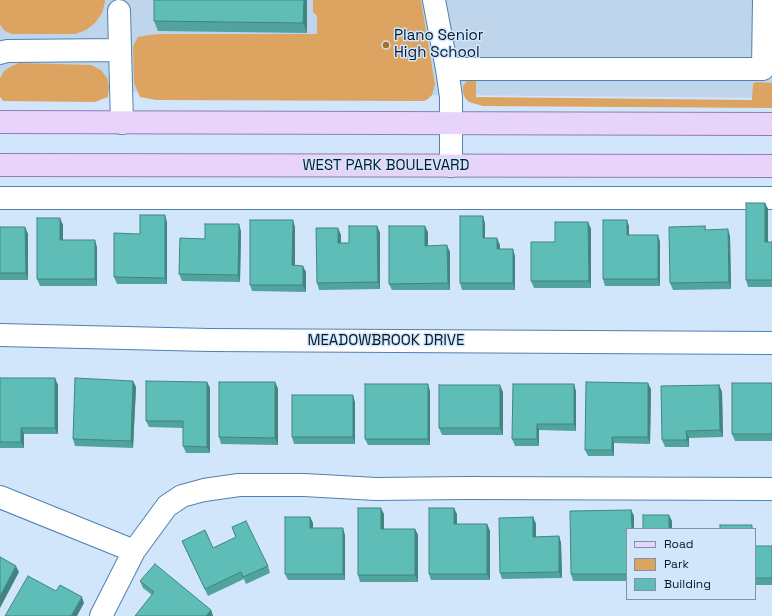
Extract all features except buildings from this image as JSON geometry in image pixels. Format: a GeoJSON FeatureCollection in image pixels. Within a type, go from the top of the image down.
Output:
{"type":"FeatureCollection","features":[{"type":"Feature","properties":{"kind":"main road"},"geometry":{"type":"LineString","coordinates":[[0,122],[772,124]]}},
{"type":"Feature","properties":{"kind":"main road","name":"WEST PARK BOULEVARD"},"geometry":{"type":"LineString","coordinates":[[0,165],[772,166]]}},
{"type":"Feature","properties":{"kind":"street"},"geometry":{"type":"LineString","coordinates":[[434,0],[448,69],[451,123],[451,166]]}},
{"type":"Feature","properties":{"kind":"street"},"geometry":{"type":"LineString","coordinates":[[448,69],[763,69],[764,0]]}},
{"type":"Feature","properties":{"kind":"street"},"geometry":{"type":"LineString","coordinates":[[119,11],[122,123]]}},
{"type":"Feature","properties":{"kind":"street"},"geometry":{"type":"LineString","coordinates":[[0,53],[7,51],[119,50]]}},
{"type":"Feature","properties":{"kind":"street"},"geometry":{"type":"LineString","coordinates":[[0,198],[772,198]]}},
{"type":"Feature","properties":{"kind":"street","name":"MEADOWBROOK DRIVE"},"geometry":{"type":"LineString","coordinates":[[0,334],[209,340],[772,343]]}},
{"type":"Feature","properties":{"kind":"street"},"geometry":{"type":"LineString","coordinates":[[102,616],[134,551],[167,506],[182,496],[204,490],[239,485],[304,485],[376,489],[772,489]]}},
{"type":"Feature","properties":{"kind":"street"},"geometry":{"type":"LineString","coordinates":[[0,497],[134,551]]}},
{"type":"Feature","properties":{"kind":"shaded area","name":"Plano Senior High School"},"geometry":{"type":"Polygon","coordinates":[[[0,0],[772,0],[772,98],[0,91],[0,0]]]}},
{"type":"Feature","properties":{"kind":"green space"},"geometry":{"type":"Polygon","coordinates":[[[0,0],[105,0],[105,2],[102,13],[95,23],[86,30],[75,34],[12,34],[5,31],[0,25],[0,0]]]}},
{"type":"Feature","properties":{"kind":"green space"},"geometry":{"type":"Polygon","coordinates":[[[313,0],[421,0],[435,84],[432,95],[424,101],[156,100],[140,97],[134,83],[133,46],[138,37],[161,34],[317,34],[317,16],[313,12],[313,0]]]}},
{"type":"Feature","properties":{"kind":"green space"},"geometry":{"type":"Polygon","coordinates":[[[19,63],[91,65],[101,70],[107,78],[109,86],[108,97],[95,102],[3,101],[0,97],[0,78],[4,71],[19,63]]]}},
{"type":"Feature","properties":{"kind":"green space"},"geometry":{"type":"Polygon","coordinates":[[[468,80],[474,80],[476,82],[476,97],[752,100],[753,84],[756,82],[772,83],[772,108],[483,106],[469,102],[465,98],[463,86],[468,80]]]}},
{"type":"Feature","properties":{"kind":"place","name":"Plano Senior High School"},"geometry":{"type":"Point","coordinates":[386,45]}}]}
